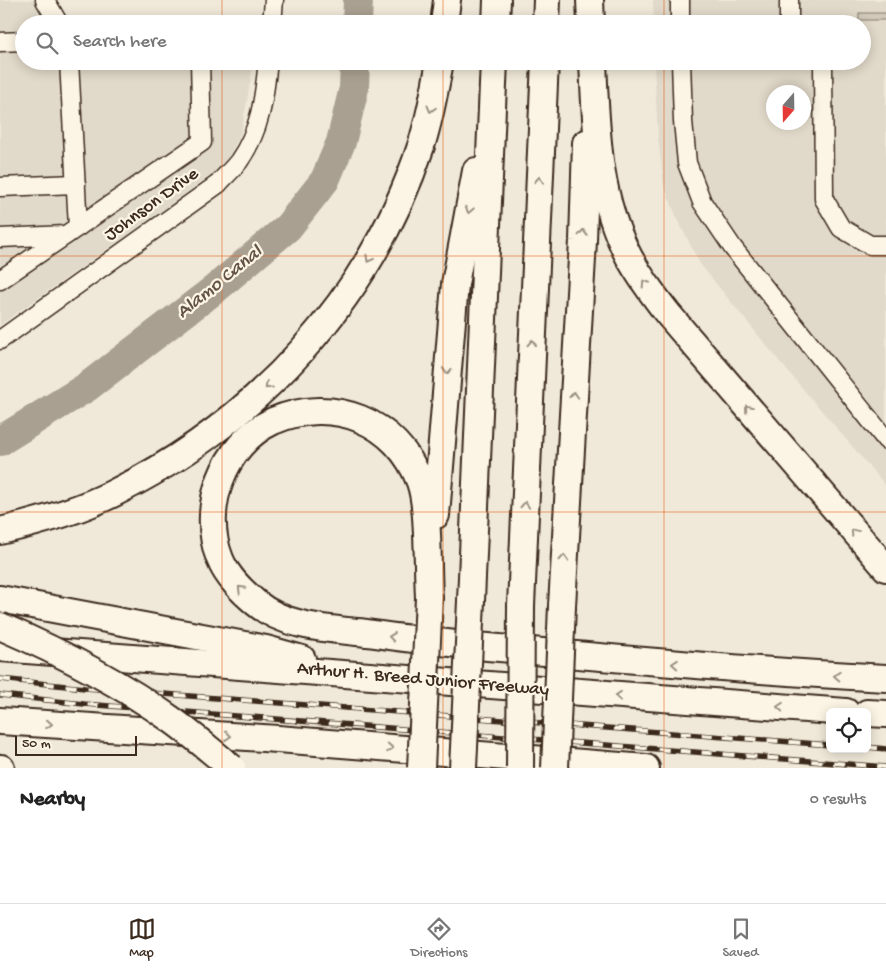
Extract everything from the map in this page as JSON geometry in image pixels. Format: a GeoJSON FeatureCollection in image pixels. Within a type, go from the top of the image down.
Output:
{"type":"FeatureCollection","features":[{"type":"Feature","properties":{"kind":"highway"},"geometry":{"type":"LineString","coordinates":[[445,15],[447,0]]}},
{"type":"Feature","properties":{"kind":"highway"},"geometry":{"type":"LineString","coordinates":[[496,15],[497,0]]}},
{"type":"Feature","properties":{"kind":"highway"},"geometry":{"type":"LineString","coordinates":[[547,15],[548,0]]}},
{"type":"Feature","properties":{"kind":"highway"},"geometry":{"type":"LineString","coordinates":[[589,0],[590,15]]}},
{"type":"Feature","properties":{"kind":"highway"},"geometry":{"type":"LineString","coordinates":[[0,531],[38,522],[114,493],[193,446],[233,418],[272,383],[309,344],[366,266],[405,187],[425,129],[438,70]]}},
{"type":"Feature","properties":{"kind":"highway"},"geometry":{"type":"LineString","coordinates":[[463,768],[494,70]]}},
{"type":"Feature","properties":{"kind":"highway"},"geometry":{"type":"LineString","coordinates":[[520,768],[521,606],[545,70]]}},
{"type":"Feature","properties":{"kind":"highway"},"geometry":{"type":"LineString","coordinates":[[554,768],[583,241],[588,70]]}},
{"type":"Feature","properties":{"kind":"highway"},"geometry":{"type":"LineString","coordinates":[[593,70],[597,135],[606,194],[615,224],[629,256],[646,286],[886,568]]}},
{"type":"Feature","properties":{"kind":"highway"},"geometry":{"type":"LineString","coordinates":[[422,768],[429,598],[455,284],[477,166],[490,150]]}},
{"type":"Feature","properties":{"kind":"highway"},"geometry":{"type":"LineString","coordinates":[[429,598],[426,507],[420,483],[407,458],[392,438],[367,420],[336,411],[303,412],[272,422],[247,439],[231,459],[219,482],[213,505],[213,532],[220,560],[236,585],[259,606],[287,620],[319,627],[412,640],[619,659],[886,678]]}},
{"type":"Feature","properties":{"kind":"highway"},"geometry":{"type":"LineString","coordinates":[[9,601],[266,649],[358,675]]}},
{"type":"Feature","properties":{"kind":"highway"},"geometry":{"type":"LineString","coordinates":[[0,626],[45,646],[141,700],[173,720],[232,768]]}},
{"type":"Feature","properties":{"kind":"highway","name":"Arthur H. Breed Junior Freeway"},"geometry":{"type":"LineString","coordinates":[[0,648],[826,710]]}},
{"type":"Feature","properties":{"kind":"highway"},"geometry":{"type":"LineString","coordinates":[[871,713],[886,714]]}},
{"type":"Feature","properties":{"kind":"highway"},"geometry":{"type":"LineString","coordinates":[[0,721],[278,739],[646,768]]}},
{"type":"Feature","properties":{"kind":"street"},"geometry":{"type":"LineString","coordinates":[[45,0],[54,15]]}},
{"type":"Feature","properties":{"kind":"street"},"geometry":{"type":"LineString","coordinates":[[273,15],[274,0]]}},
{"type":"Feature","properties":{"kind":"street"},"geometry":{"type":"LineString","coordinates":[[680,0],[680,15]]}},
{"type":"Feature","properties":{"kind":"street"},"geometry":{"type":"LineString","coordinates":[[789,0],[789,15]]}},
{"type":"Feature","properties":{"kind":"street"},"geometry":{"type":"LineString","coordinates":[[0,42],[15,41]]}},
{"type":"Feature","properties":{"kind":"street"},"geometry":{"type":"LineString","coordinates":[[70,70],[76,184],[73,231]]}},
{"type":"Feature","properties":{"kind":"street"},"geometry":{"type":"LineString","coordinates":[[0,280],[202,142],[200,70]]}},
{"type":"Feature","properties":{"kind":"street","name":"Johnson Drive"},"geometry":{"type":"LineString","coordinates":[[0,340],[218,184],[238,162],[254,135],[262,108],[267,70]]}},
{"type":"Feature","properties":{"kind":"street"},"geometry":{"type":"LineString","coordinates":[[681,70],[687,163],[702,202],[732,248],[878,420],[886,440]]}},
{"type":"Feature","properties":{"kind":"street"},"geometry":{"type":"LineString","coordinates":[[823,70],[824,199],[841,228],[870,245],[886,246]]}},
{"type":"Feature","properties":{"kind":"street"},"geometry":{"type":"LineString","coordinates":[[0,187],[76,184]]}},
{"type":"Feature","properties":{"kind":"street"},"geometry":{"type":"LineString","coordinates":[[0,238],[73,231]]}},
{"type":"Feature","properties":{"kind":"shaded area"},"geometry":{"type":"Polygon","coordinates":[[[0,0],[53,0],[64,15],[15,15],[15,70],[252,70],[241,133],[225,164],[0,325],[0,0]]]}},
{"type":"Feature","properties":{"kind":"shaded area"},"geometry":{"type":"Polygon","coordinates":[[[653,0],[886,0],[886,486],[780,362],[700,264],[677,218],[664,186],[658,137],[654,70],[871,70],[871,15],[654,15],[653,0]]]}},
{"type":"Feature","properties":{"kind":"shaded area"},"geometry":{"type":"Polygon","coordinates":[[[859,13],[886,13],[886,20],[871,20],[871,15],[859,15],[859,13]]]}},
{"type":"Feature","properties":{"kind":"waterway","name":"Alamo Canal"},"geometry":{"type":"LineString","coordinates":[[357,15],[358,0]]}},
{"type":"Feature","properties":{"kind":"waterway","name":"Alamo Canal"},"geometry":{"type":"LineString","coordinates":[[0,441],[87,387],[215,289],[288,227],[325,180],[341,142],[354,88],[355,70]]}},
{"type":"Feature","properties":{"kind":"railway"},"geometry":{"type":"LineString","coordinates":[[0,679],[85,688],[826,745]]}},
{"type":"Feature","properties":{"kind":"railway"},"geometry":{"type":"LineString","coordinates":[[0,695],[84,704],[886,767]]}},
{"type":"Feature","properties":{"kind":"railway"},"geometry":{"type":"LineString","coordinates":[[871,747],[886,749]]}}]}
